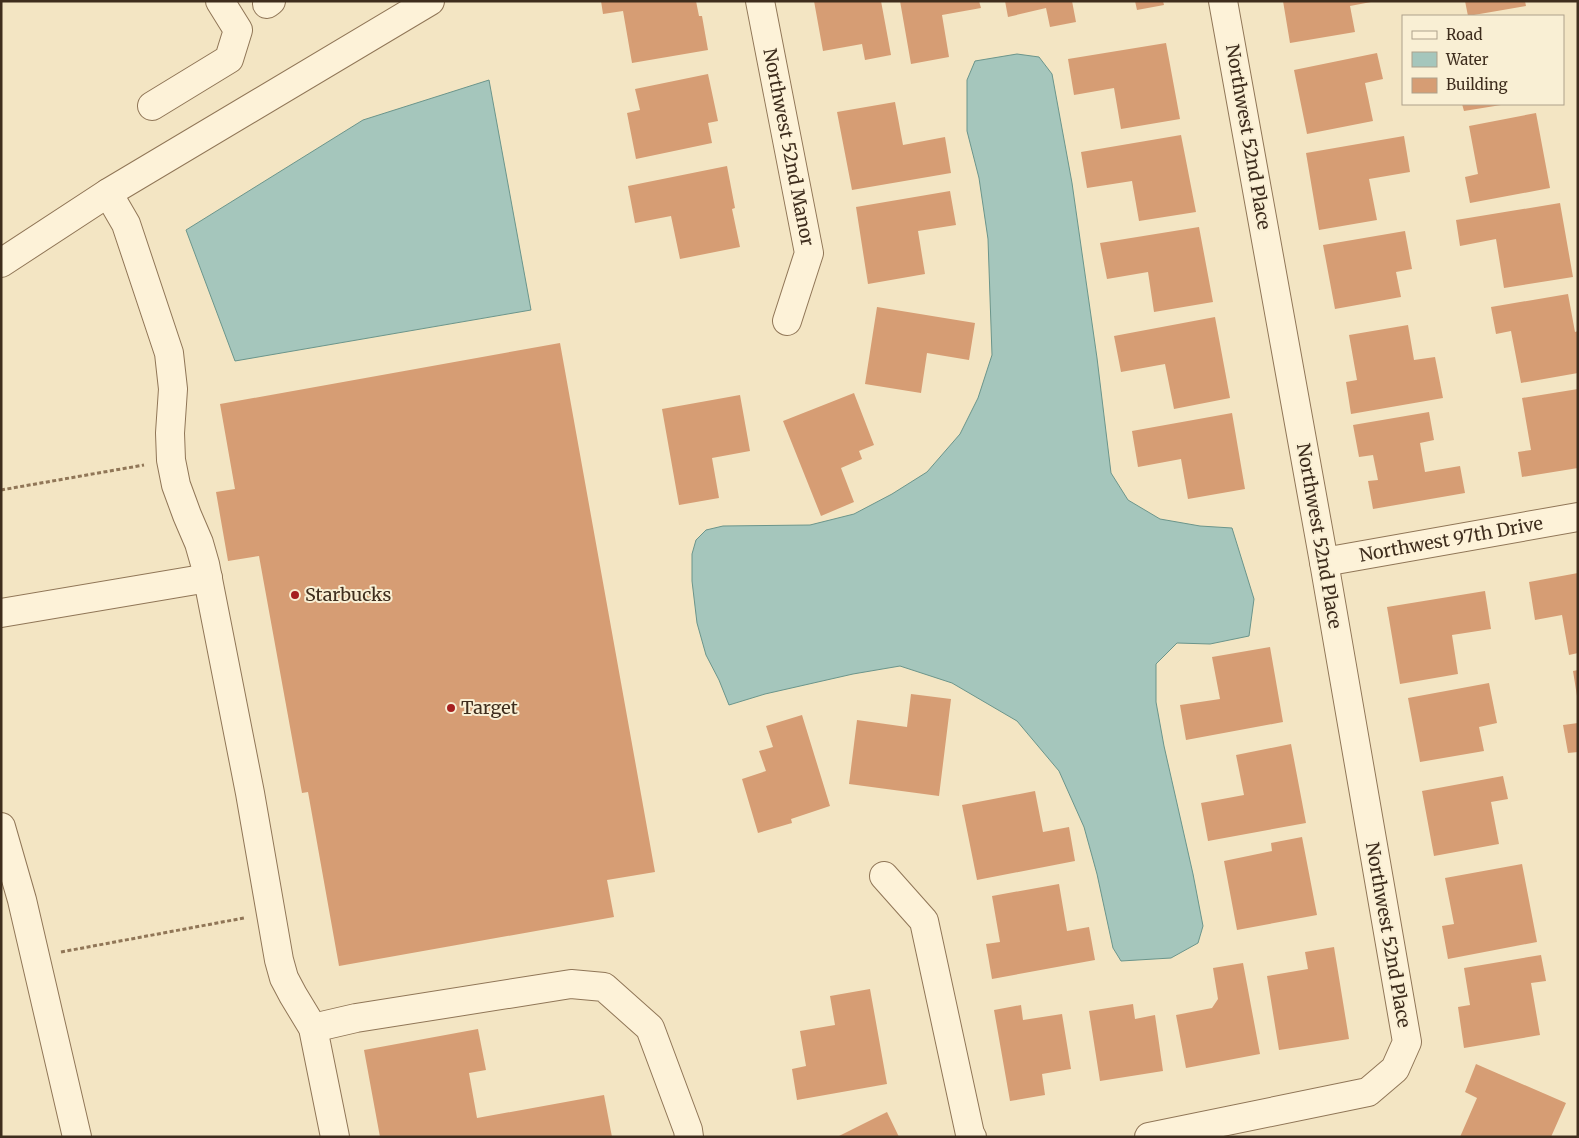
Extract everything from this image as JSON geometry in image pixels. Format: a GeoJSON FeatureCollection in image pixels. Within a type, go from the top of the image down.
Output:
{"type":"FeatureCollection","features":[{"type":"Feature","properties":{"kind":"street"},"geometry":{"type":"LineString","coordinates":[[152,106],[229,58],[238,30],[220,1]]}},
{"type":"Feature","properties":{"kind":"street"},"geometry":{"type":"LineString","coordinates":[[1,262],[108,193],[430,1]]}},
{"type":"Feature","properties":{"kind":"street","name":"Northwest 52nd Manor"},"geometry":{"type":"LineString","coordinates":[[760,1],[809,253],[787,321]]}},
{"type":"Feature","properties":{"kind":"street","name":"Northwest 52nd Place"},"geometry":{"type":"LineString","coordinates":[[1149,1137],[1368,1092],[1395,1069],[1407,1042],[1324,562],[1223,1]]}},
{"type":"Feature","properties":{"kind":"street"},"geometry":{"type":"LineString","coordinates":[[108,193],[126,224],[169,353],[173,389],[170,433],[176,485],[199,543],[208,578],[284,978],[313,1028],[335,1137]]}},
{"type":"Feature","properties":{"kind":"street","name":"Northwest 97th Drive"},"geometry":{"type":"LineString","coordinates":[[1324,562],[1578,518]]}},
{"type":"Feature","properties":{"kind":"street"},"geometry":{"type":"LineString","coordinates":[[1,613],[208,578]]}},
{"type":"Feature","properties":{"kind":"street"},"geometry":{"type":"LineString","coordinates":[[1,827],[22,900],[77,1137]]}},
{"type":"Feature","properties":{"kind":"street"},"geometry":{"type":"LineString","coordinates":[[884,876],[924,921],[972,1137]]}},
{"type":"Feature","properties":{"kind":"street"},"geometry":{"type":"LineString","coordinates":[[313,1028],[356,1018],[572,984],[604,987],[650,1028],[689,1137]]}},
{"type":"Feature","properties":{"kind":"path"},"geometry":{"type":"LineString","coordinates":[[1,490],[172,460]]}},
{"type":"Feature","properties":{"kind":"path"},"geometry":{"type":"LineString","coordinates":[[35,957],[271,913]]}},
{"type":"Feature","properties":{"kind":"water"},"geometry":{"type":"Polygon","coordinates":[[[1017,54],[1039,57],[1052,74],[1072,183],[1111,473],[1128,500],[1160,519],[1200,526],[1232,528],[1254,599],[1249,636],[1210,644],[1177,643],[1156,664],[1156,702],[1203,926],[1198,943],[1171,958],[1121,961],[1113,948],[1097,874],[1084,827],[1059,771],[1017,721],[952,683],[900,666],[853,674],[765,694],[729,705],[706,655],[697,623],[692,581],[692,554],[696,540],[706,530],[723,526],[810,525],[854,514],[892,494],[927,472],[960,434],[978,398],[992,355],[988,239],[979,178],[967,131],[967,80],[975,61],[1017,54]]]}},
{"type":"Feature","properties":{"kind":"water"},"geometry":{"type":"Polygon","coordinates":[[[489,80],[531,310],[235,361],[186,230],[363,120],[489,80]]]}},
{"type":"Feature","properties":{"kind":"building"},"geometry":{"type":"Polygon","coordinates":[[[601,1],[696,1],[699,16],[702,16],[708,50],[632,63],[623,11],[603,14],[601,1]]]}},
{"type":"Feature","properties":{"kind":"building"},"geometry":{"type":"Polygon","coordinates":[[[814,1],[881,1],[891,55],[865,60],[862,44],[823,51],[814,1]]]}},
{"type":"Feature","properties":{"kind":"building"},"geometry":{"type":"Polygon","coordinates":[[[900,1],[979,1],[981,8],[942,15],[949,57],[911,64],[900,1]]]}},
{"type":"Feature","properties":{"kind":"building"},"geometry":{"type":"Polygon","coordinates":[[[1005,1],[1072,1],[1076,22],[1050,27],[1046,8],[1008,17],[1005,1]]]}},
{"type":"Feature","properties":{"kind":"building"},"geometry":{"type":"Polygon","coordinates":[[[1135,1],[1163,1],[1164,5],[1137,10],[1135,1]]]}},
{"type":"Feature","properties":{"kind":"building"},"geometry":{"type":"Polygon","coordinates":[[[1283,1],[1371,2],[1350,6],[1355,32],[1290,43],[1283,1]]]}},
{"type":"Feature","properties":{"kind":"building"},"geometry":{"type":"Polygon","coordinates":[[[1465,1],[1525,1],[1526,6],[1474,15],[1468,15],[1465,1]]]}},
{"type":"Feature","properties":{"kind":"building"},"geometry":{"type":"Polygon","coordinates":[[[1166,43],[1180,119],[1121,129],[1114,88],[1074,95],[1068,59],[1166,43]]]}},
{"type":"Feature","properties":{"kind":"building"},"geometry":{"type":"Polygon","coordinates":[[[1377,53],[1383,79],[1365,83],[1373,121],[1307,134],[1294,70],[1377,53]]]}},
{"type":"Feature","properties":{"kind":"building"},"geometry":{"type":"Polygon","coordinates":[[[708,74],[718,121],[708,123],[712,143],[636,159],[627,113],[640,110],[635,89],[708,74]]]}},
{"type":"Feature","properties":{"kind":"building"},"geometry":{"type":"Polygon","coordinates":[[[895,102],[903,145],[945,137],[951,173],[852,190],[837,112],[895,102]]]}},
{"type":"Feature","properties":{"kind":"building"},"geometry":{"type":"Polygon","coordinates":[[[1462,105],[1501,105],[1464,111],[1462,105]]]}},
{"type":"Feature","properties":{"kind":"building"},"geometry":{"type":"Polygon","coordinates":[[[1536,113],[1550,188],[1470,203],[1465,177],[1478,174],[1469,126],[1536,113]]]}},
{"type":"Feature","properties":{"kind":"building"},"geometry":{"type":"Polygon","coordinates":[[[1181,135],[1196,212],[1139,221],[1132,181],[1087,188],[1081,152],[1181,135]]]}},
{"type":"Feature","properties":{"kind":"building"},"geometry":{"type":"Polygon","coordinates":[[[1404,136],[1410,172],[1369,179],[1377,220],[1319,230],[1306,153],[1404,136]]]}},
{"type":"Feature","properties":{"kind":"building"},"geometry":{"type":"Polygon","coordinates":[[[727,166],[735,208],[732,209],[740,247],[680,259],[671,216],[635,223],[628,186],[727,166]]]}},
{"type":"Feature","properties":{"kind":"building"},"geometry":{"type":"Polygon","coordinates":[[[950,191],[956,225],[918,231],[925,274],[868,284],[856,207],[950,191]]]}},
{"type":"Feature","properties":{"kind":"building"},"geometry":{"type":"Polygon","coordinates":[[[1560,203],[1573,277],[1504,288],[1496,239],[1460,246],[1456,220],[1560,203]]]}},
{"type":"Feature","properties":{"kind":"building"},"geometry":{"type":"Polygon","coordinates":[[[1199,227],[1213,302],[1154,312],[1148,272],[1107,279],[1100,243],[1199,227]]]}},
{"type":"Feature","properties":{"kind":"building"},"geometry":{"type":"Polygon","coordinates":[[[1405,231],[1412,269],[1396,272],[1401,297],[1335,309],[1323,245],[1405,231]]]}},
{"type":"Feature","properties":{"kind":"building"},"geometry":{"type":"Polygon","coordinates":[[[1568,294],[1575,332],[1578,331],[1578,373],[1521,383],[1511,331],[1496,334],[1491,307],[1568,294]]]}},
{"type":"Feature","properties":{"kind":"building"},"geometry":{"type":"Polygon","coordinates":[[[877,307],[975,323],[969,360],[927,353],[921,393],[865,384],[877,307]]]}},
{"type":"Feature","properties":{"kind":"building"},"geometry":{"type":"Polygon","coordinates":[[[1215,317],[1230,398],[1174,409],[1165,364],[1121,372],[1114,336],[1215,317]]]}},
{"type":"Feature","properties":{"kind":"building"},"geometry":{"type":"Polygon","coordinates":[[[1408,325],[1414,360],[1435,357],[1443,398],[1351,414],[1346,382],[1357,380],[1349,335],[1408,325]]]}},
{"type":"Feature","properties":{"kind":"building"},"geometry":{"type":"Polygon","coordinates":[[[560,343],[655,872],[607,880],[614,917],[339,966],[308,792],[302,793],[259,556],[228,561],[216,492],[235,489],[220,404],[560,343]]]}},
{"type":"Feature","properties":{"kind":"building"},"geometry":{"type":"Polygon","coordinates":[[[1578,389],[1578,468],[1522,477],[1518,452],[1531,450],[1522,398],[1578,389]]]}},
{"type":"Feature","properties":{"kind":"building"},"geometry":{"type":"Polygon","coordinates":[[[854,393],[874,445],[859,451],[862,459],[841,468],[854,502],[821,516],[783,421],[854,393]]]}},
{"type":"Feature","properties":{"kind":"building"},"geometry":{"type":"Polygon","coordinates":[[[740,395],[750,451],[712,458],[719,498],[679,505],[662,409],[740,395]]]}},
{"type":"Feature","properties":{"kind":"building"},"geometry":{"type":"Polygon","coordinates":[[[1429,412],[1434,440],[1420,443],[1425,472],[1460,466],[1465,493],[1373,509],[1368,481],[1378,480],[1373,455],[1359,457],[1353,425],[1429,412]]]}},
{"type":"Feature","properties":{"kind":"building"},"geometry":{"type":"Polygon","coordinates":[[[1232,413],[1245,489],[1188,499],[1181,459],[1138,467],[1132,431],[1232,413]]]}},
{"type":"Feature","properties":{"kind":"building"},"geometry":{"type":"Polygon","coordinates":[[[1578,573],[1578,653],[1569,655],[1562,615],[1535,620],[1529,582],[1578,573]]]}},
{"type":"Feature","properties":{"kind":"building"},"geometry":{"type":"Polygon","coordinates":[[[1485,591],[1491,629],[1452,635],[1458,674],[1400,684],[1387,607],[1485,591]]]}},
{"type":"Feature","properties":{"kind":"building"},"geometry":{"type":"Polygon","coordinates":[[[1270,647],[1283,722],[1186,740],[1180,705],[1220,699],[1212,657],[1270,647]]]}},
{"type":"Feature","properties":{"kind":"building"},"geometry":{"type":"Polygon","coordinates":[[[1578,670],[1578,696],[1577,696],[1573,671],[1578,670]]]}},
{"type":"Feature","properties":{"kind":"building"},"geometry":{"type":"Polygon","coordinates":[[[1489,683],[1497,723],[1479,727],[1484,751],[1420,762],[1408,698],[1489,683]]]}},
{"type":"Feature","properties":{"kind":"building"},"geometry":{"type":"Polygon","coordinates":[[[911,694],[951,699],[939,796],[849,784],[857,720],[907,727],[911,694]]]}},
{"type":"Feature","properties":{"kind":"building"},"geometry":{"type":"Polygon","coordinates":[[[802,715],[830,806],[791,819],[792,823],[758,833],[742,779],[766,771],[759,751],[773,747],[766,726],[802,715]]]}},
{"type":"Feature","properties":{"kind":"building"},"geometry":{"type":"Polygon","coordinates":[[[1578,723],[1578,752],[1568,753],[1563,725],[1578,723]]]}},
{"type":"Feature","properties":{"kind":"building"},"geometry":{"type":"Polygon","coordinates":[[[1291,744],[1306,823],[1208,841],[1201,803],[1244,795],[1236,755],[1291,744]]]}},
{"type":"Feature","properties":{"kind":"building"},"geometry":{"type":"Polygon","coordinates":[[[1503,776],[1508,799],[1491,802],[1499,844],[1434,856],[1422,791],[1503,776]]]}},
{"type":"Feature","properties":{"kind":"building"},"geometry":{"type":"Polygon","coordinates":[[[1035,791],[1043,832],[1069,827],[1075,861],[977,880],[962,805],[1035,791]]]}},
{"type":"Feature","properties":{"kind":"building"},"geometry":{"type":"Polygon","coordinates":[[[1302,837],[1317,915],[1237,930],[1224,861],[1272,851],[1271,843],[1302,837]]]}},
{"type":"Feature","properties":{"kind":"building"},"geometry":{"type":"Polygon","coordinates":[[[1522,864],[1537,942],[1448,959],[1442,926],[1454,924],[1445,878],[1522,864]]]}},
{"type":"Feature","properties":{"kind":"building"},"geometry":{"type":"Polygon","coordinates":[[[1059,884],[1067,931],[1089,927],[1095,960],[992,979],[986,944],[1000,942],[992,896],[1059,884]]]}},
{"type":"Feature","properties":{"kind":"building"},"geometry":{"type":"Polygon","coordinates":[[[1334,947],[1349,1039],[1279,1050],[1267,976],[1308,969],[1305,952],[1334,947]]]}},
{"type":"Feature","properties":{"kind":"building"},"geometry":{"type":"Polygon","coordinates":[[[1541,955],[1546,981],[1531,983],[1540,1035],[1464,1048],[1458,1007],[1470,1005],[1464,968],[1541,955]]]}},
{"type":"Feature","properties":{"kind":"building"},"geometry":{"type":"Polygon","coordinates":[[[1243,963],[1260,1054],[1186,1068],[1176,1015],[1212,1008],[1218,999],[1213,968],[1243,963]]]}},
{"type":"Feature","properties":{"kind":"building"},"geometry":{"type":"Polygon","coordinates":[[[870,989],[887,1084],[797,1100],[792,1069],[806,1066],[800,1031],[835,1025],[830,996],[870,989]]]}},
{"type":"Feature","properties":{"kind":"building"},"geometry":{"type":"Polygon","coordinates":[[[1133,1004],[1135,1019],[1155,1015],[1163,1071],[1100,1081],[1089,1011],[1133,1004]]]}},
{"type":"Feature","properties":{"kind":"building"},"geometry":{"type":"Polygon","coordinates":[[[1021,1005],[1023,1020],[1062,1014],[1071,1069],[1042,1074],[1045,1095],[1010,1101],[994,1010],[1021,1005]]]}},
{"type":"Feature","properties":{"kind":"building"},"geometry":{"type":"Polygon","coordinates":[[[478,1029],[486,1070],[469,1073],[477,1118],[604,1095],[612,1137],[380,1137],[364,1050],[478,1029]]]}},
{"type":"Feature","properties":{"kind":"building"},"geometry":{"type":"Polygon","coordinates":[[[1476,1064],[1566,1103],[1551,1137],[1460,1137],[1477,1098],[1465,1092],[1476,1064]]]}},
{"type":"Feature","properties":{"kind":"building"},"geometry":{"type":"Polygon","coordinates":[[[887,1112],[899,1137],[837,1137],[887,1112]]]}},
{"type":"Feature","properties":{"kind":"place","name":"Starbucks"},"geometry":{"type":"Point","coordinates":[295,595]}},
{"type":"Feature","properties":{"kind":"place","name":"Target"},"geometry":{"type":"Point","coordinates":[451,708]}}]}
